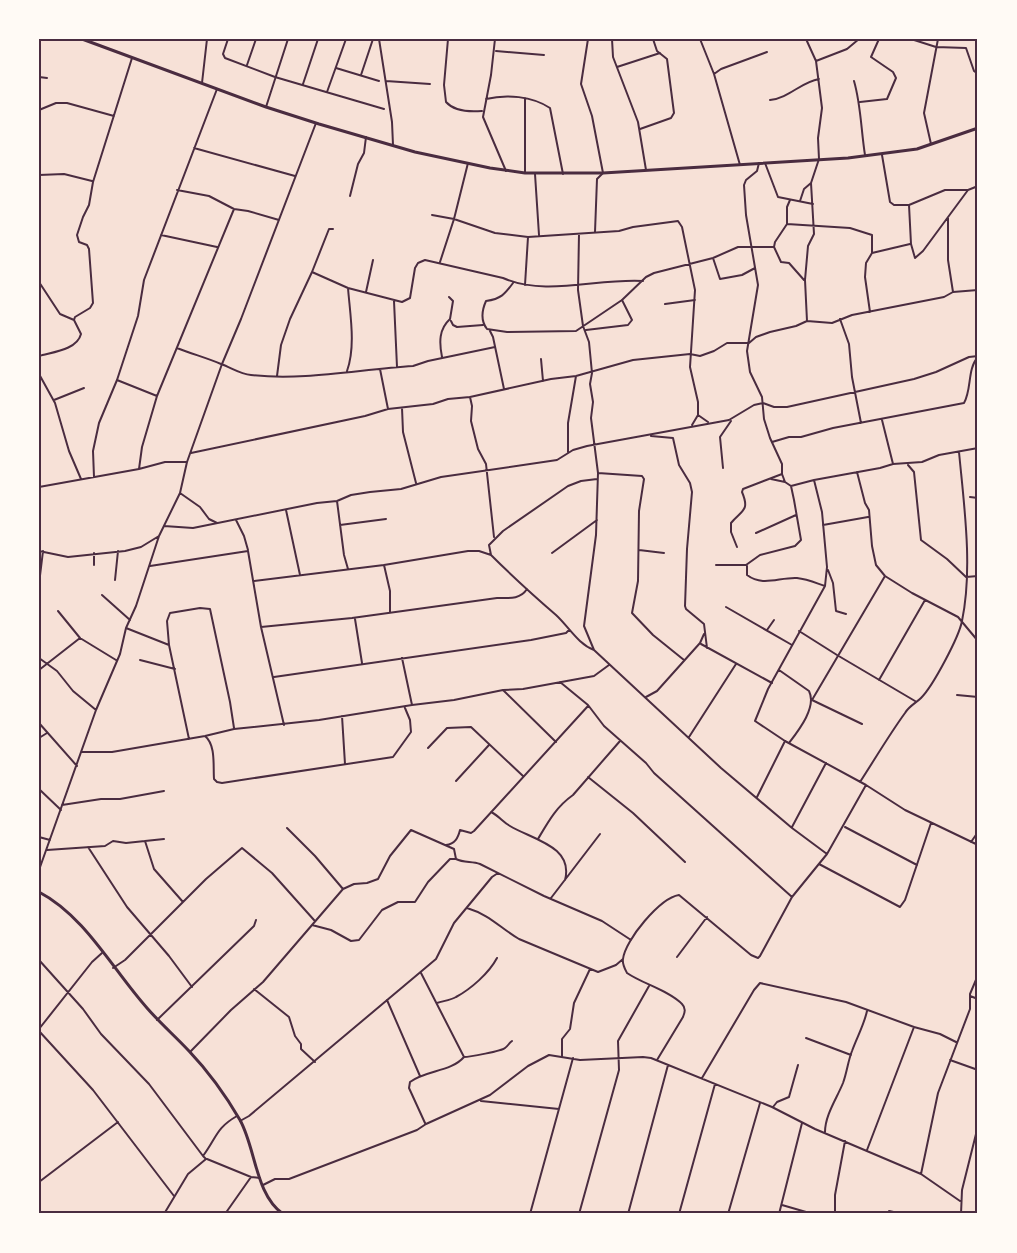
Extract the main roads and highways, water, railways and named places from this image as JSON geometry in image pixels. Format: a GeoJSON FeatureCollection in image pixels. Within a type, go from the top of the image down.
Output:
{"type":"FeatureCollection","features":[{"type":"Feature","properties":{"kind":"main road"},"geometry":{"type":"LineString","coordinates":[[82,39],[266,107],[393,146],[506,171],[535,174],[603,173],[882,155],[931,144],[978,128]]}},
{"type":"Feature","properties":{"kind":"main road"},"geometry":{"type":"LineString","coordinates":[[39,892],[71,915],[157,1020],[190,1052],[240,1121],[263,1185],[272,1204],[283,1214]]}}]}
